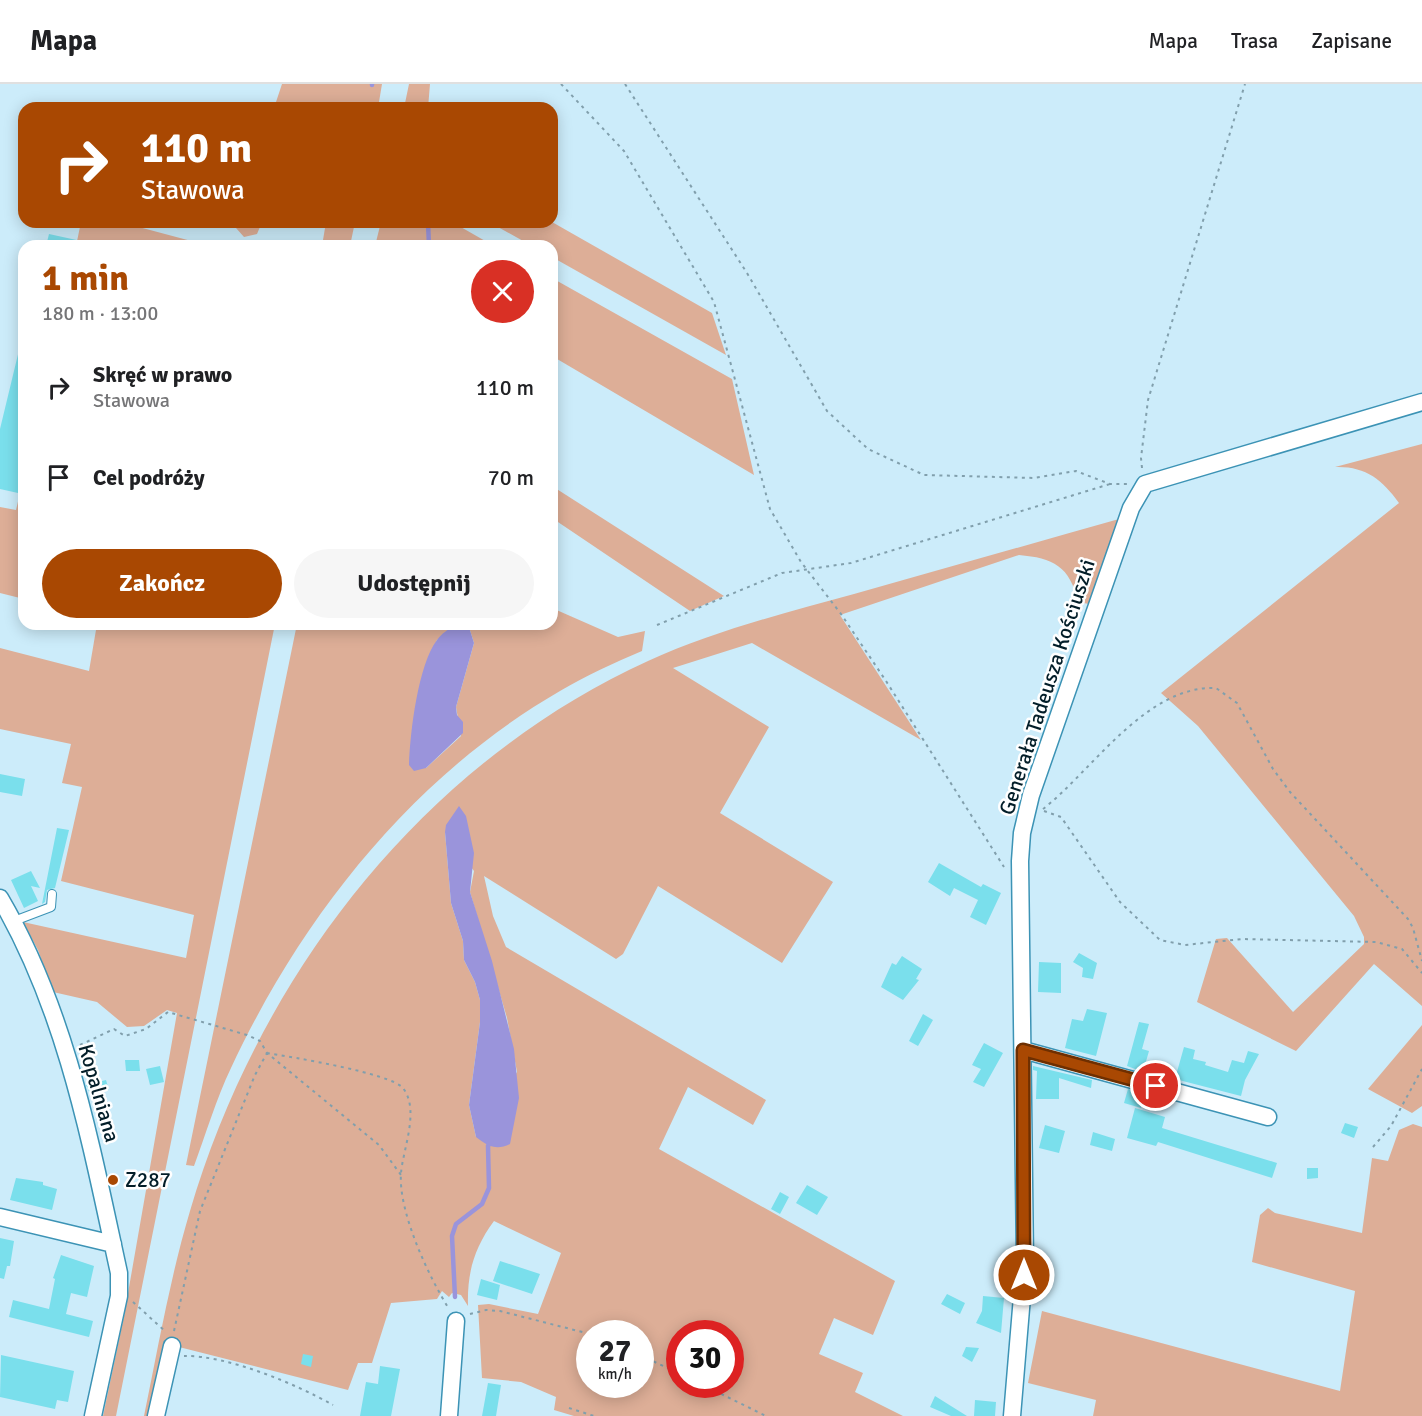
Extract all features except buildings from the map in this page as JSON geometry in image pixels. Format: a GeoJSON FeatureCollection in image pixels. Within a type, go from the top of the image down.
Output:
{"type":"FeatureCollection","features":[{"type":"Feature","properties":{"kind":"street"},"geometry":{"type":"LineString","coordinates":[[1145,484],[1422,402]]}},
{"type":"Feature","properties":{"kind":"street","name":"Generała Tadeusza Kościuszki"},"geometry":{"type":"LineString","coordinates":[[1012,1416],[1024,1291],[1020,861],[1022,833],[1031,795],[1127,519],[1145,484]]}},
{"type":"Feature","properties":{"kind":"street","name":"Kopalniana"},"geometry":{"type":"LineString","coordinates":[[0,898],[14,921],[35,966],[64,1048],[81,1104],[119,1273],[119,1296],[93,1416]]}},
{"type":"Feature","properties":{"kind":"street"},"geometry":{"type":"LineString","coordinates":[[1023,1050],[1268,1117]]}},
{"type":"Feature","properties":{"kind":"street"},"geometry":{"type":"LineString","coordinates":[[0,1217],[113,1244]]}},
{"type":"Feature","properties":{"kind":"street"},"geometry":{"type":"LineString","coordinates":[[449,1416],[456,1321]]}},
{"type":"Feature","properties":{"kind":"street"},"geometry":{"type":"LineString","coordinates":[[156,1416],[171,1347]]}},
{"type":"Feature","properties":{"kind":"lane"},"geometry":{"type":"LineString","coordinates":[[14,921],[51,907],[52,894]]}},
{"type":"Feature","properties":{"kind":"path"},"geometry":{"type":"LineString","coordinates":[[561,84],[624,150],[714,302],[770,509],[806,570],[841,614],[879,671],[1006,871]]}},
{"type":"Feature","properties":{"kind":"path"},"geometry":{"type":"LineString","coordinates":[[625,84],[747,273],[827,411],[868,449],[924,476],[1034,478],[1076,471],[1110,484]]}},
{"type":"Feature","properties":{"kind":"path"},"geometry":{"type":"LineString","coordinates":[[657,625],[782,573],[850,563],[1110,484],[1145,484],[1141,458],[1148,400],[1245,84]]}},
{"type":"Feature","properties":{"kind":"path"},"geometry":{"type":"LineString","coordinates":[[1422,961],[1415,934],[1408,919],[1394,901],[1290,792],[1273,769],[1237,703],[1216,688],[1187,692],[1151,711],[1110,744],[1041,811],[1061,817],[1120,902],[1160,940],[1185,945],[1242,939],[1376,942],[1402,949],[1422,973]]}},
{"type":"Feature","properties":{"kind":"path"},"geometry":{"type":"LineString","coordinates":[[64,1048],[90,1042],[114,1029],[125,1036],[146,1029],[168,1012],[225,1026],[260,1041],[267,1053],[379,1145],[401,1175]]}},
{"type":"Feature","properties":{"kind":"path"},"geometry":{"type":"LineString","coordinates":[[267,1053],[360,1072],[390,1080],[403,1088],[410,1106],[401,1175],[406,1209],[424,1262],[456,1321],[475,1312],[486,1310],[576,1330]]}},
{"type":"Feature","properties":{"kind":"path"},"geometry":{"type":"LineString","coordinates":[[171,1347],[200,1211],[255,1075],[267,1053]]}},
{"type":"Feature","properties":{"kind":"path"},"geometry":{"type":"LineString","coordinates":[[1372,1147],[1391,1126],[1422,1069]]}},
{"type":"Feature","properties":{"kind":"path"},"geometry":{"type":"LineString","coordinates":[[119,1296],[142,1308],[171,1347],[189,1356],[224,1363],[279,1379],[333,1405]]}},
{"type":"Feature","properties":{"kind":"path"},"geometry":{"type":"LineString","coordinates":[[730,1398],[766,1416]]}},
{"type":"Feature","properties":{"kind":"path"},"geometry":{"type":"LineString","coordinates":[[569,1408],[594,1416]]}},
{"type":"Feature","properties":{"kind":"shaded area"},"geometry":{"type":"Polygon","coordinates":[[[282,84],[382,84],[379,102],[276,102],[282,84]]]}},
{"type":"Feature","properties":{"kind":"shaded area"},"geometry":{"type":"Polygon","coordinates":[[[409,84],[430,84],[428,102],[405,102],[409,84]]]}},
{"type":"Feature","properties":{"kind":"shaded area"},"geometry":{"type":"Polygon","coordinates":[[[558,225],[712,313],[726,355],[558,260],[558,240],[521,240],[500,228],[558,228],[558,225]]]}},
{"type":"Feature","properties":{"kind":"shaded area"},"geometry":{"type":"Polygon","coordinates":[[[80,228],[142,228],[188,240],[77,240],[80,228]]]}},
{"type":"Feature","properties":{"kind":"shaded area"},"geometry":{"type":"Polygon","coordinates":[[[236,228],[260,228],[257,234],[244,237],[236,228]]]}},
{"type":"Feature","properties":{"kind":"shaded area"},"geometry":{"type":"Polygon","coordinates":[[[325,228],[354,228],[351,240],[323,240],[325,228]]]}},
{"type":"Feature","properties":{"kind":"shaded area"},"geometry":{"type":"Polygon","coordinates":[[[380,228],[462,228],[484,240],[376,240],[380,228]]]}},
{"type":"Feature","properties":{"kind":"shaded area"},"geometry":{"type":"Polygon","coordinates":[[[558,281],[732,379],[754,475],[558,360],[558,281]]]}},
{"type":"Feature","properties":{"kind":"shaded area"},"geometry":{"type":"Polygon","coordinates":[[[1422,444],[1422,1006],[1374,964],[1296,1051],[1197,1002],[1216,939],[1227,938],[1293,1012],[1364,944],[1364,937],[1354,916],[1198,726],[1161,693],[1399,503],[1386,487],[1372,476],[1355,469],[1335,467],[1422,444]]]}},
{"type":"Feature","properties":{"kind":"shaded area"},"geometry":{"type":"Polygon","coordinates":[[[558,490],[724,596],[690,611],[558,522],[558,490]]]}},
{"type":"Feature","properties":{"kind":"shaded area"},"geometry":{"type":"Polygon","coordinates":[[[18,502],[18,598],[0,593],[0,507],[16,510],[18,502]]]}},
{"type":"Feature","properties":{"kind":"shaded area"},"geometry":{"type":"Polygon","coordinates":[[[1119,519],[1089,604],[1078,602],[1070,580],[1058,566],[1031,556],[1019,555],[840,615],[921,740],[752,643],[673,668],[769,727],[720,813],[833,882],[782,963],[658,886],[623,954],[616,959],[484,876],[493,916],[506,947],[766,1100],[753,1125],[688,1087],[659,1149],[895,1281],[873,1335],[834,1318],[819,1354],[863,1373],[855,1392],[903,1416],[574,1416],[554,1410],[556,1397],[521,1382],[482,1378],[478,1305],[489,1304],[538,1314],[561,1253],[494,1221],[481,1241],[473,1261],[468,1306],[461,1295],[452,1293],[449,1297],[442,1291],[437,1299],[391,1303],[372,1363],[358,1363],[348,1390],[175,1346],[153,1416],[144,1416],[170,1287],[183,1236],[220,1124],[259,1040],[306,961],[360,886],[422,818],[491,757],[566,705],[648,661],[750,623],[1119,519]],[[445,832],[451,903],[463,941],[464,960],[475,982],[480,1000],[480,1022],[469,1105],[476,1137],[517,1072],[507,1018],[470,892],[474,871],[445,832]]]}},
{"type":"Feature","properties":{"kind":"shaded area"},"geometry":{"type":"Polygon","coordinates":[[[558,611],[618,637],[645,631],[642,651],[560,691],[507,725],[457,764],[410,808],[367,854],[328,904],[292,957],[259,1012],[226,1080],[194,1166],[186,1165],[296,630],[448,630],[437,640],[428,660],[426,768],[461,736],[456,707],[474,643],[470,630],[558,630],[558,611]]]}},
{"type":"Feature","properties":{"kind":"shaded area"},"geometry":{"type":"Polygon","coordinates":[[[96,630],[274,630],[116,1416],[103,1416],[124,1316],[177,1013],[167,1010],[144,1026],[127,1027],[97,1002],[53,992],[38,950],[23,922],[186,958],[194,915],[61,881],[82,787],[62,783],[71,744],[0,729],[0,648],[89,671],[96,630]]]}},
{"type":"Feature","properties":{"kind":"shaded area"},"geometry":{"type":"Polygon","coordinates":[[[448,630],[470,630],[474,643],[456,707],[457,715],[463,722],[463,733],[426,768],[414,771],[409,765],[413,718],[420,682],[430,651],[448,630]]]}},
{"type":"Feature","properties":{"kind":"shaded area"},"geometry":{"type":"Polygon","coordinates":[[[459,806],[466,816],[474,853],[470,892],[492,961],[514,1049],[519,1098],[510,1144],[500,1147],[488,1145],[476,1137],[469,1105],[480,1022],[480,1000],[475,982],[464,960],[463,941],[451,903],[445,832],[446,825],[459,806]]]}},
{"type":"Feature","properties":{"kind":"shaded area"},"geometry":{"type":"Polygon","coordinates":[[[1422,1025],[1422,1106],[1412,1113],[1368,1089],[1422,1025]]]}},
{"type":"Feature","properties":{"kind":"shaded area"},"geometry":{"type":"Polygon","coordinates":[[[1413,1124],[1422,1127],[1422,1416],[1093,1416],[1096,1400],[1028,1383],[1042,1311],[1340,1391],[1355,1291],[1252,1262],[1260,1215],[1268,1208],[1275,1213],[1362,1233],[1372,1158],[1388,1161],[1399,1130],[1413,1124]]]}},
{"type":"Feature","properties":{"kind":"waterway"},"geometry":{"type":"LineString","coordinates":[[428,228],[429,240]]}},
{"type":"Feature","properties":{"kind":"waterway"},"geometry":{"type":"LineString","coordinates":[[455,1297],[452,1236],[456,1224],[482,1204],[489,1188],[488,1146],[491,1141]]}},
{"type":"Feature","properties":{"kind":"place","name":"Z287"},"geometry":{"type":"Point","coordinates":[113,1180]}},
{"type":"Feature","properties":{"kind":"route"},"geometry":{"type":"LineString","coordinates":[[1024,1275],[1023,1050],[1156,1086]]}}]}
